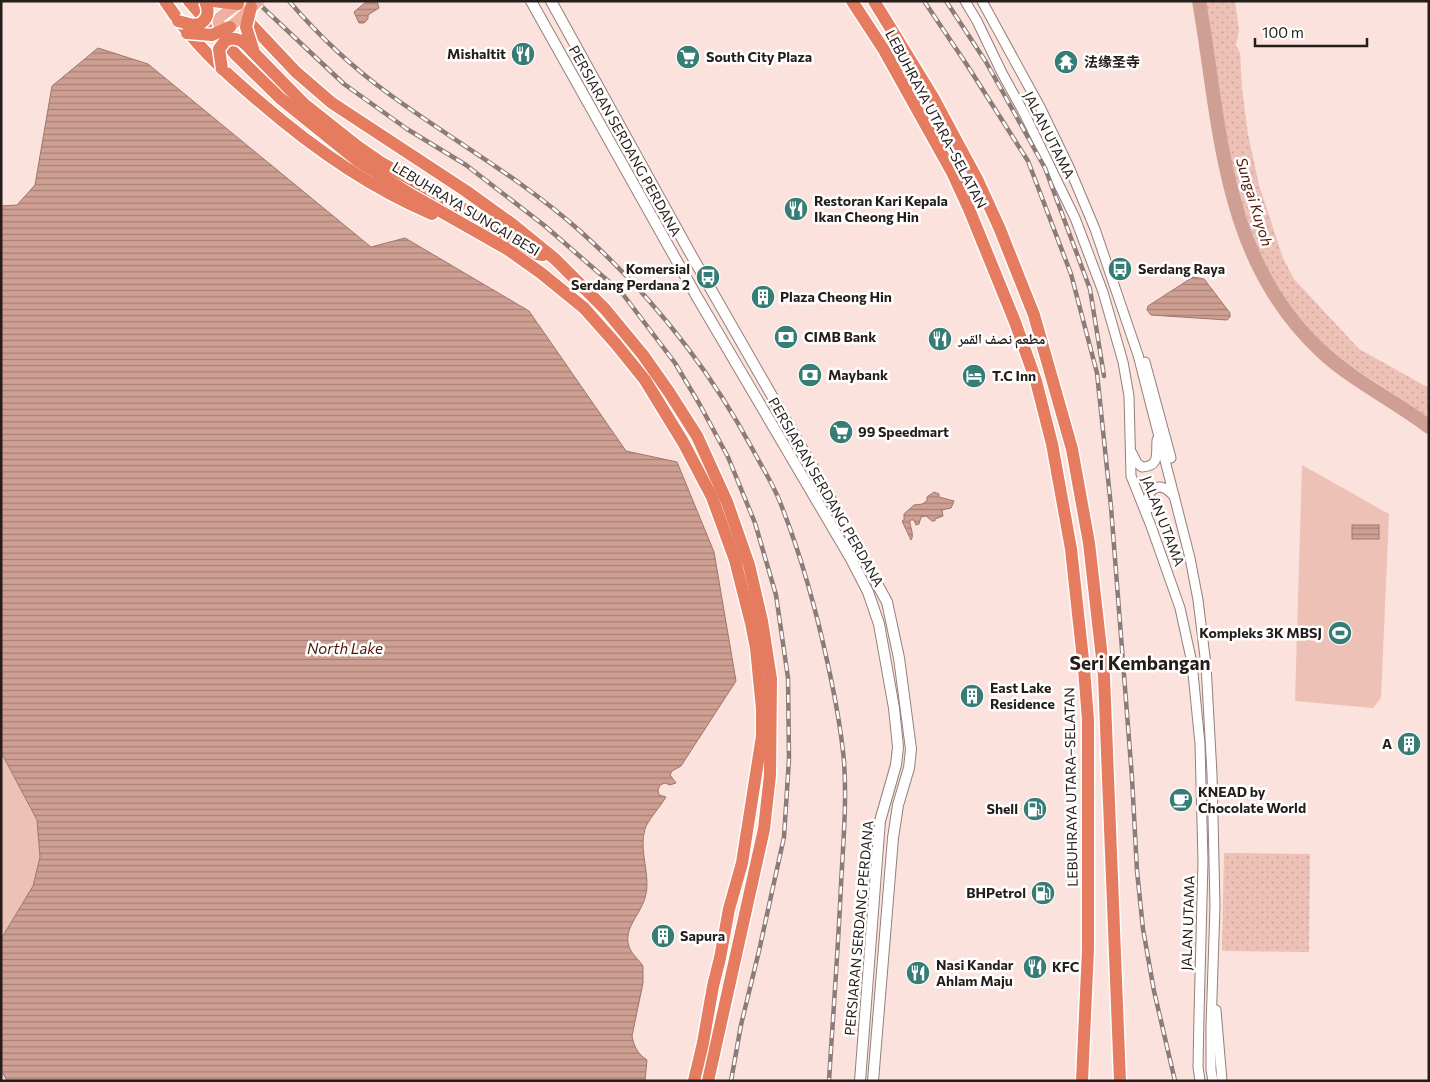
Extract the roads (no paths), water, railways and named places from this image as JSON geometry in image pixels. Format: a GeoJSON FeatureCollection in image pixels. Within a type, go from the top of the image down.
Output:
{"type":"FeatureCollection","features":[{"type":"Feature","properties":{"kind":"highway"},"geometry":{"type":"LineString","coordinates":[[165,1],[187,33],[222,69],[308,142],[358,177],[402,201],[434,215],[449,216]]}},
{"type":"Feature","properties":{"kind":"highway","name":"LEBUHRAYA SUNGAI BESI"},"geometry":{"type":"LineString","coordinates":[[189,1],[237,56],[280,98],[358,161],[507,249],[541,273],[584,308],[616,344],[656,398],[702,477],[721,522],[741,583],[756,648],[762,709],[762,736],[742,863],[729,909],[694,1081]]}},
{"type":"Feature","properties":{"kind":"highway"},"geometry":{"type":"LineString","coordinates":[[178,21],[193,25],[200,24],[208,15],[208,7],[205,1]]}},
{"type":"Feature","properties":{"kind":"highway"},"geometry":{"type":"LineString","coordinates":[[213,1],[235,2]]}},
{"type":"Feature","properties":{"kind":"highway","name":"LEBUHRAYA UTARA–SELATAN"},"geometry":{"type":"LineString","coordinates":[[852,1],[884,50],[952,172],[969,208],[1018,330],[1036,381],[1052,444],[1071,549],[1088,720],[1088,949],[1082,1081]]}},
{"type":"Feature","properties":{"kind":"highway","name":"LEBUHRAYA UTARA–SELATAN"},"geometry":{"type":"LineString","coordinates":[[874,1],[934,99],[976,179],[998,228],[1034,315],[1072,448],[1089,543],[1104,676],[1120,1081]]}},
{"type":"Feature","properties":{"kind":"highway","name":"LEBUHRAYA SUNGAI BESI"},"geometry":{"type":"LineString","coordinates":[[235,2],[259,33],[296,72],[332,103],[466,191],[512,224],[555,259],[605,309],[643,355],[669,392],[696,436],[727,502],[749,565],[762,621],[771,679],[770,775],[764,829],[708,1081]]}},
{"type":"Feature","properties":{"kind":"highway"},"geometry":{"type":"LineString","coordinates":[[255,4],[248,18],[247,31],[255,54]]}},
{"type":"Feature","properties":{"kind":"highway"},"geometry":{"type":"LineString","coordinates":[[187,33],[212,35],[230,27]]}},
{"type":"Feature","properties":{"kind":"highway"},"geometry":{"type":"LineString","coordinates":[[222,69],[219,49],[226,40],[233,38],[241,40],[304,104],[330,126],[380,162],[478,217],[537,254],[555,259]]}},
{"type":"Feature","properties":{"kind":"main road"},"geometry":{"type":"LineString","coordinates":[[235,2],[219,20],[218,25],[220,28],[230,27],[255,4]]}},
{"type":"Feature","properties":{"kind":"main road"},"geometry":{"type":"LineString","coordinates":[[535,9],[546,11],[548,3]]}},
{"type":"Feature","properties":{"kind":"main road","name":"PERSIARAN SERDANG PERDANA"},"geometry":{"type":"LineString","coordinates":[[548,3],[557,12],[861,553],[882,592],[891,617],[899,658],[911,749],[909,768],[898,805],[893,838],[874,1081]]}},
{"type":"Feature","properties":{"kind":"main road","name":"PERSIARAN SERDANG PERDANA"},"geometry":{"type":"LineString","coordinates":[[535,9],[697,297],[851,559],[868,592],[879,624],[894,708],[898,747],[896,765],[880,821],[860,1081]]}},
{"type":"Feature","properties":{"kind":"main road"},"geometry":{"type":"LineString","coordinates":[[573,77],[573,66],[580,53]]}},
{"type":"Feature","properties":{"kind":"main road"},"geometry":{"type":"LineString","coordinates":[[616,152],[616,142],[625,134]]}},
{"type":"Feature","properties":{"kind":"street","name":"JALAN UTAMA"},"geometry":{"type":"LineString","coordinates":[[965,1],[1025,115],[1075,218],[1103,292],[1123,362],[1129,396],[1131,476],[1152,526],[1180,608],[1192,663],[1200,744],[1204,861],[1198,1067],[1200,1081]]}},
{"type":"Feature","properties":{"kind":"street","name":"JALAN UTAMA"},"geometry":{"type":"LineString","coordinates":[[982,1],[1040,107],[1069,167],[1095,229],[1132,337],[1158,430],[1190,558],[1198,600],[1206,665],[1214,842],[1211,1044],[1213,1081]]}},
{"type":"Feature","properties":{"kind":"street"},"geometry":{"type":"LineString","coordinates":[[1132,337],[1142,353],[1168,444],[1174,480],[1174,496]]}},
{"type":"Feature","properties":{"kind":"street"},"geometry":{"type":"LineString","coordinates":[[1131,449],[1136,463],[1142,467],[1150,467],[1154,464],[1156,457],[1158,430]]}},
{"type":"Feature","properties":{"kind":"street"},"geometry":{"type":"LineString","coordinates":[[1152,526],[1147,503],[1150,491],[1157,487],[1165,488],[1174,496]]}},
{"type":"Feature","properties":{"kind":"street"},"geometry":{"type":"LineString","coordinates":[[1213,990],[1218,1025],[1219,1066],[1222,1081]]}},
{"type":"Feature","properties":{"kind":"water"},"geometry":{"type":"Polygon","coordinates":[[[367,1],[377,1],[379,8],[368,15],[368,19],[364,23],[359,23],[354,12],[367,1]]]}},
{"type":"Feature","properties":{"kind":"water","name":"North Lake"},"geometry":{"type":"Polygon","coordinates":[[[98,48],[148,64],[371,247],[405,238],[529,311],[626,451],[677,462],[714,552],[736,681],[681,766],[672,771],[670,775],[676,783],[660,785],[659,795],[666,797],[649,822],[643,837],[647,890],[643,905],[629,930],[628,944],[643,966],[643,983],[632,1036],[637,1050],[647,1060],[645,1081],[7,1081],[1,1070],[1,939],[33,886],[40,857],[37,820],[1,752],[1,206],[17,205],[35,185],[52,86],[98,48]]]}},
{"type":"Feature","properties":{"kind":"water"},"geometry":{"type":"Polygon","coordinates":[[[1193,277],[1204,279],[1230,313],[1230,317],[1227,320],[1151,315],[1147,310],[1148,306],[1193,277]]]}},
{"type":"Feature","properties":{"kind":"water"},"geometry":{"type":"Polygon","coordinates":[[[934,492],[939,494],[939,497],[954,501],[951,508],[942,510],[943,516],[935,519],[935,521],[926,516],[921,517],[919,524],[916,525],[914,520],[910,520],[911,540],[902,521],[904,520],[904,514],[914,505],[927,501],[927,497],[934,492]]]}},
{"type":"Feature","properties":{"kind":"water"},"geometry":{"type":"Polygon","coordinates":[[[1352,525],[1379,525],[1379,539],[1352,539],[1352,525]]]}},
{"type":"Feature","properties":{"kind":"waterway","name":"Sungai Kuyoh"},"geometry":{"type":"LineString","coordinates":[[1199,1],[1221,142],[1231,188],[1244,232],[1263,275],[1288,314],[1333,362],[1429,427]]}},
{"type":"Feature","properties":{"kind":"railway"},"geometry":{"type":"LineString","coordinates":[[256,1],[344,84],[407,129],[466,165],[545,226],[622,293],[675,363],[728,457],[755,523],[776,595],[788,678],[789,759],[784,837],[741,1025],[731,1081]]}},
{"type":"Feature","properties":{"kind":"railway"},"geometry":{"type":"LineString","coordinates":[[289,1],[324,39],[362,73],[413,111],[535,194],[606,255],[654,306],[697,361],[736,420],[774,489],[795,542],[818,623],[835,701],[844,761],[844,823],[829,1081]]}},
{"type":"Feature","properties":{"kind":"railway"},"geometry":{"type":"LineString","coordinates":[[924,1],[1028,161],[1071,274],[1097,373],[1111,507],[1132,778],[1137,871],[1143,929],[1154,991],[1175,1081]]}},
{"type":"Feature","properties":{"kind":"railway"},"geometry":{"type":"LineString","coordinates":[[946,1],[986,62],[1045,168],[1090,289],[1104,376]]}},
{"type":"Feature","properties":{"kind":"place","name":"Mishaltit"},"geometry":{"type":"Point","coordinates":[523,54]}},
{"type":"Feature","properties":{"kind":"place","name":"South City Plaza"},"geometry":{"type":"Point","coordinates":[688,57]}},
{"type":"Feature","properties":{"kind":"place","name":"法缘圣寺"},"geometry":{"type":"Point","coordinates":[1066,62]}},
{"type":"Feature","properties":{"kind":"place","name":"Restoran Kari Kepala Ikan Cheong Hin"},"geometry":{"type":"Point","coordinates":[796,209]}},
{"type":"Feature","properties":{"kind":"place","name":"Serdang Raya"},"geometry":{"type":"Point","coordinates":[1120,269]}},
{"type":"Feature","properties":{"kind":"place","name":"Komersial Serdang Perdana 2"},"geometry":{"type":"Point","coordinates":[708,277]}},
{"type":"Feature","properties":{"kind":"place","name":"Plaza Cheong Hin"},"geometry":{"type":"Point","coordinates":[763,297]}},
{"type":"Feature","properties":{"kind":"place","name":"CIMB Bank"},"geometry":{"type":"Point","coordinates":[786,337]}},
{"type":"Feature","properties":{"kind":"place","name":"مطعم نصف القمر"},"geometry":{"type":"Point","coordinates":[940,339]}},
{"type":"Feature","properties":{"kind":"place","name":"Maybank"},"geometry":{"type":"Point","coordinates":[810,375]}},
{"type":"Feature","properties":{"kind":"place","name":"T.C Inn"},"geometry":{"type":"Point","coordinates":[974,376]}},
{"type":"Feature","properties":{"kind":"place","name":"99 Speedmart"},"geometry":{"type":"Point","coordinates":[841,432]}},
{"type":"Feature","properties":{"kind":"place","name":"Kompleks 3K MBSJ"},"geometry":{"type":"Point","coordinates":[1340,633]}},
{"type":"Feature","properties":{"kind":"place","name":"East Lake Residence"},"geometry":{"type":"Point","coordinates":[972,696]}},
{"type":"Feature","properties":{"kind":"place","name":"A"},"geometry":{"type":"Point","coordinates":[1409,744]}},
{"type":"Feature","properties":{"kind":"place","name":"KNEAD by Chocolate World"},"geometry":{"type":"Point","coordinates":[1181,800]}},
{"type":"Feature","properties":{"kind":"place","name":"Shell"},"geometry":{"type":"Point","coordinates":[1035,809]}},
{"type":"Feature","properties":{"kind":"place","name":"BHPetrol"},"geometry":{"type":"Point","coordinates":[1043,893]}},
{"type":"Feature","properties":{"kind":"place","name":"Sapura"},"geometry":{"type":"Point","coordinates":[663,936]}},
{"type":"Feature","properties":{"kind":"place","name":"KFC"},"geometry":{"type":"Point","coordinates":[1035,967]}},
{"type":"Feature","properties":{"kind":"place","name":"Nasi Kandar Ahlam Maju"},"geometry":{"type":"Point","coordinates":[918,973]}},
{"type":"Feature","properties":{"kind":"district","name":"Seri Kembangan"},"geometry":{"type":"Point","coordinates":[1140,663]}}]}
